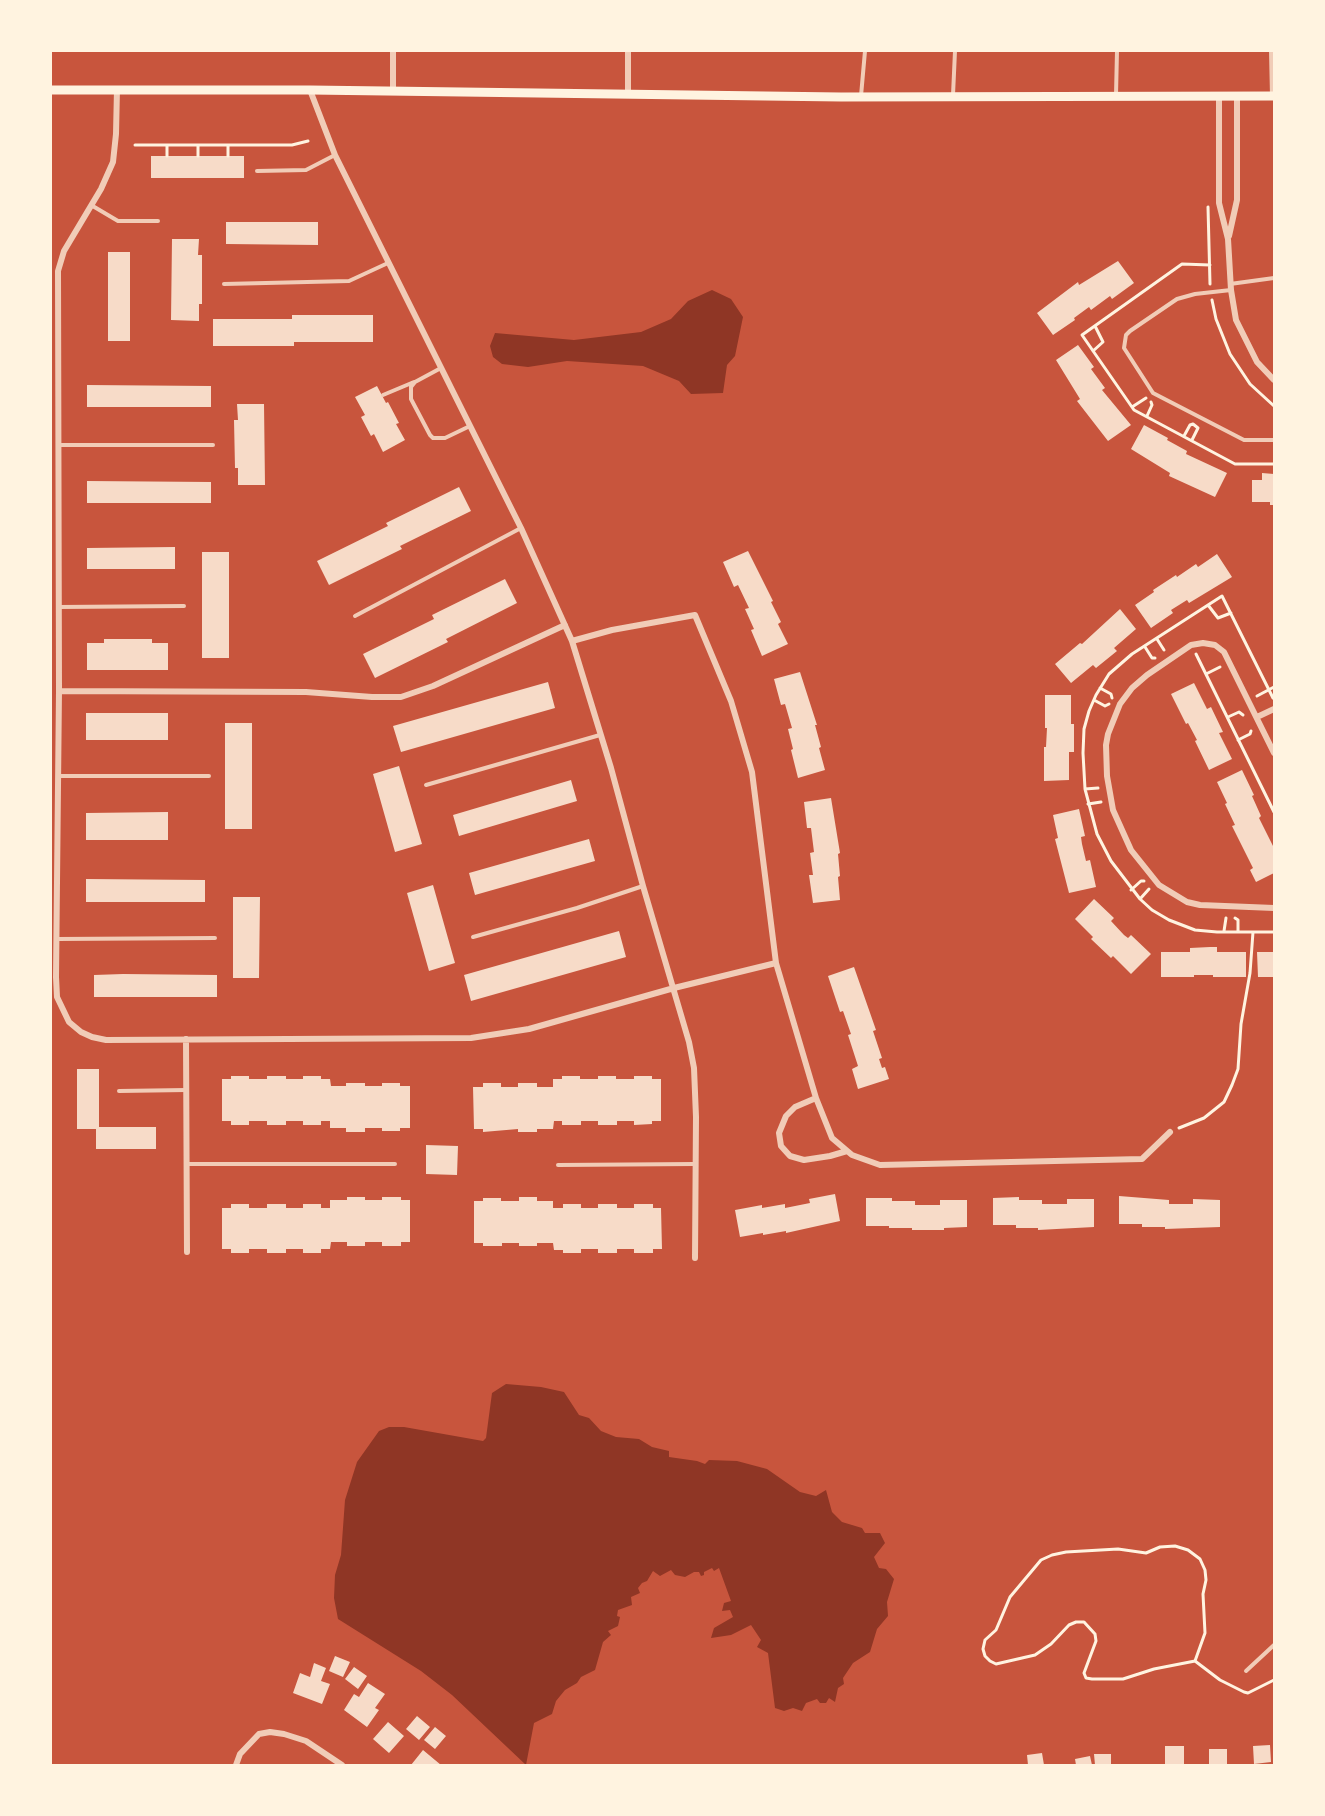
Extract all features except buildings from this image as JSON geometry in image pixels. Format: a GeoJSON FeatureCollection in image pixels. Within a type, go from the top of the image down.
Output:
{"type":"FeatureCollection","features":[{"type":"Feature","properties":{"kind":"main road"},"geometry":{"type":"LineString","coordinates":[[51,90],[310,90],[861,97],[1273,96]]}},
{"type":"Feature","properties":{"kind":"street"},"geometry":{"type":"LineString","coordinates":[[393,51],[393,92]]}},
{"type":"Feature","properties":{"kind":"street"},"geometry":{"type":"LineString","coordinates":[[628,51],[628,94]]}},
{"type":"Feature","properties":{"kind":"street"},"geometry":{"type":"LineString","coordinates":[[117,89],[113,162],[108,176],[64,250],[58,271],[59,691],[56,939],[57,997],[69,1022],[81,1032],[106,1040],[471,1038],[529,1029],[674,988],[776,963]]}},
{"type":"Feature","properties":{"kind":"street"},"geometry":{"type":"LineString","coordinates":[[310,90],[335,155],[521,528],[572,641],[683,1016],[694,1068],[695,1258]]}},
{"type":"Feature","properties":{"kind":"street"},"geometry":{"type":"LineString","coordinates":[[1219,96],[1219,203],[1228,239],[1236,320],[1257,362],[1274,380]]}},
{"type":"Feature","properties":{"kind":"street"},"geometry":{"type":"LineString","coordinates":[[1228,239],[1237,200],[1237,96]]}},
{"type":"Feature","properties":{"kind":"street"},"geometry":{"type":"LineString","coordinates":[[572,641],[612,630],[695,615],[731,701],[752,772],[776,963],[816,1098],[832,1138],[852,1155],[880,1165],[1142,1159],[1170,1132]]}},
{"type":"Feature","properties":{"kind":"street"},"geometry":{"type":"LineString","coordinates":[[59,691],[306,692],[372,698],[401,697],[433,687],[565,625]]}},
{"type":"Feature","properties":{"kind":"street"},"geometry":{"type":"LineString","coordinates":[[1274,753],[1224,652],[1215,645],[1203,643],[1191,645],[1132,688],[1120,704],[1106,745],[1107,776],[1113,810],[1131,850],[1159,885],[1187,902],[1200,905],[1274,908]]}},
{"type":"Feature","properties":{"kind":"street"},"geometry":{"type":"LineString","coordinates":[[1257,717],[1274,709]]}},
{"type":"Feature","properties":{"kind":"street"},"geometry":{"type":"LineString","coordinates":[[186,1039],[187,1252]]}},
{"type":"Feature","properties":{"kind":"street"},"geometry":{"type":"LineString","coordinates":[[816,1098],[795,1107],[786,1116],[779,1133],[782,1146],[790,1156],[804,1160],[830,1156],[847,1150]]}},
{"type":"Feature","properties":{"kind":"street"},"geometry":{"type":"LineString","coordinates":[[236,1765],[240,1754],[259,1734],[270,1732],[306,1741],[342,1765]]}},
{"type":"Feature","properties":{"kind":"lane"},"geometry":{"type":"LineString","coordinates":[[861,97],[865,51]]}},
{"type":"Feature","properties":{"kind":"lane"},"geometry":{"type":"LineString","coordinates":[[953,97],[955,51]]}},
{"type":"Feature","properties":{"kind":"lane"},"geometry":{"type":"LineString","coordinates":[[1116,97],[1117,51]]}},
{"type":"Feature","properties":{"kind":"lane"},"geometry":{"type":"LineString","coordinates":[[1271,51],[1273,96]]}},
{"type":"Feature","properties":{"kind":"lane"},"geometry":{"type":"LineString","coordinates":[[257,171],[306,170],[335,155]]}},
{"type":"Feature","properties":{"kind":"lane"},"geometry":{"type":"LineString","coordinates":[[91,205],[118,221],[158,221]]}},
{"type":"Feature","properties":{"kind":"lane"},"geometry":{"type":"LineString","coordinates":[[224,284],[349,281],[388,263]]}},
{"type":"Feature","properties":{"kind":"lane"},"geometry":{"type":"LineString","coordinates":[[1274,278],[1178,299],[1130,331],[1126,335],[1124,348],[1153,393],[1244,440],[1274,440]]}},
{"type":"Feature","properties":{"kind":"lane"},"geometry":{"type":"LineString","coordinates":[[383,395],[442,368]]}},
{"type":"Feature","properties":{"kind":"lane"},"geometry":{"type":"LineString","coordinates":[[415,382],[411,387],[411,399],[433,438],[445,438],[470,426]]}},
{"type":"Feature","properties":{"kind":"lane"},"geometry":{"type":"LineString","coordinates":[[58,445],[213,445]]}},
{"type":"Feature","properties":{"kind":"lane"},"geometry":{"type":"LineString","coordinates":[[355,616],[521,528]]}},
{"type":"Feature","properties":{"kind":"lane"},"geometry":{"type":"LineString","coordinates":[[59,607],[184,606]]}},
{"type":"Feature","properties":{"kind":"lane"},"geometry":{"type":"LineString","coordinates":[[426,785],[600,735]]}},
{"type":"Feature","properties":{"kind":"lane"},"geometry":{"type":"LineString","coordinates":[[58,776],[209,776]]}},
{"type":"Feature","properties":{"kind":"lane"},"geometry":{"type":"LineString","coordinates":[[472,937],[577,908],[643,886]]}},
{"type":"Feature","properties":{"kind":"lane"},"geometry":{"type":"LineString","coordinates":[[56,939],[215,938]]}},
{"type":"Feature","properties":{"kind":"lane"},"geometry":{"type":"LineString","coordinates":[[119,1091],[186,1090]]}},
{"type":"Feature","properties":{"kind":"lane"},"geometry":{"type":"LineString","coordinates":[[187,1164],[395,1164]]}},
{"type":"Feature","properties":{"kind":"lane"},"geometry":{"type":"LineString","coordinates":[[558,1165],[696,1164]]}},
{"type":"Feature","properties":{"kind":"lane"},"geometry":{"type":"LineString","coordinates":[[1245,1671],[1274,1646]]}},
{"type":"Feature","properties":{"kind":"path"},"geometry":{"type":"LineString","coordinates":[[135,145],[292,145],[308,141]]}},
{"type":"Feature","properties":{"kind":"path"},"geometry":{"type":"LineString","coordinates":[[167,145],[167,156]]}},
{"type":"Feature","properties":{"kind":"path"},"geometry":{"type":"LineString","coordinates":[[198,145],[198,156]]}},
{"type":"Feature","properties":{"kind":"path"},"geometry":{"type":"LineString","coordinates":[[228,145],[228,156]]}},
{"type":"Feature","properties":{"kind":"path"},"geometry":{"type":"LineString","coordinates":[[1210,265],[1182,264],[1082,335],[1132,407],[1235,464],[1274,464]]}},
{"type":"Feature","properties":{"kind":"path"},"geometry":{"type":"LineString","coordinates":[[1093,351],[1103,342],[1095,326]]}},
{"type":"Feature","properties":{"kind":"path"},"geometry":{"type":"LineString","coordinates":[[1132,407],[1143,399],[1147,399],[1153,403],[1147,416]]}},
{"type":"Feature","properties":{"kind":"path"},"geometry":{"type":"LineString","coordinates":[[1184,436],[1193,424],[1197,430],[1192,440]]}},
{"type":"Feature","properties":{"kind":"path"},"geometry":{"type":"LineString","coordinates":[[1208,605],[1218,618],[1231,613]]}},
{"type":"Feature","properties":{"kind":"path"},"geometry":{"type":"LineString","coordinates":[[1144,647],[1152,658],[1155,658],[1164,651],[1156,639]]}},
{"type":"Feature","properties":{"kind":"path"},"geometry":{"type":"LineString","coordinates":[[1191,645],[1274,812]]}},
{"type":"Feature","properties":{"kind":"path"},"geometry":{"type":"LineString","coordinates":[[1206,674],[1230,663]]}},
{"type":"Feature","properties":{"kind":"path"},"geometry":{"type":"LineString","coordinates":[[1248,700],[1274,687]]}},
{"type":"Feature","properties":{"kind":"path"},"geometry":{"type":"LineString","coordinates":[[1094,700],[1105,706],[1108,705],[1112,696],[1100,688]]}},
{"type":"Feature","properties":{"kind":"path"},"geometry":{"type":"LineString","coordinates":[[1227,717],[1242,713],[1251,731],[1250,734],[1238,740]]}},
{"type":"Feature","properties":{"kind":"path"},"geometry":{"type":"LineString","coordinates":[[1085,789],[1098,788],[1101,790]]}},
{"type":"Feature","properties":{"kind":"path"},"geometry":{"type":"LineString","coordinates":[[1088,804],[1101,802],[1102,799]]}},
{"type":"Feature","properties":{"kind":"path"},"geometry":{"type":"LineString","coordinates":[[1131,890],[1141,881],[1144,882],[1149,889],[1140,899]]}},
{"type":"Feature","properties":{"kind":"path"},"geometry":{"type":"LineString","coordinates":[[1224,932],[1226,917],[1237,918],[1238,932]]}},
{"type":"Feature","properties":{"kind":"path"},"geometry":{"type":"LineString","coordinates":[[1170,1132],[1204,1118],[1224,1102],[1232,1085],[1238,1070],[1240,1024],[1250,974],[1253,932]]}},
{"type":"Feature","properties":{"kind":"path"},"geometry":{"type":"LineString","coordinates":[[1195,1661],[1205,1633],[1203,1594],[1206,1570],[1200,1559],[1188,1550],[1175,1546],[1161,1547],[1146,1553],[1118,1549],[1066,1552],[1041,1560],[1010,1597],[996,1630],[986,1640],[983,1648],[985,1656],[996,1664],[1035,1655],[1051,1644],[1069,1626],[1076,1622],[1084,1622],[1095,1634],[1096,1641],[1085,1667],[1086,1678],[1123,1679],[1195,1661],[1220,1680],[1244,1692],[1274,1680]]}},
{"type":"Feature","properties":{"kind":"shaded area"},"geometry":{"type":"Polygon","coordinates":[[[712,290],[731,299],[743,317],[735,356],[727,365],[723,393],[691,394],[679,381],[643,366],[567,361],[528,367],[502,364],[493,357],[490,346],[495,333],[574,340],[641,332],[671,319],[688,301],[712,290]]]}},
{"type":"Feature","properties":{"kind":"shaded area"},"geometry":{"type":"Polygon","coordinates":[[[506,1384],[541,1387],[564,1392],[579,1415],[589,1418],[601,1431],[616,1437],[639,1439],[652,1447],[669,1451],[669,1457],[705,1464],[709,1460],[737,1461],[767,1469],[800,1492],[816,1496],[826,1490],[832,1512],[842,1522],[862,1528],[865,1533],[880,1533],[885,1543],[874,1557],[879,1568],[886,1569],[894,1579],[887,1602],[888,1616],[877,1629],[870,1652],[853,1663],[843,1678],[844,1684],[838,1688],[835,1702],[829,1698],[826,1703],[820,1703],[817,1699],[806,1703],[802,1711],[793,1708],[784,1711],[775,1708],[768,1653],[757,1647],[761,1640],[751,1625],[731,1635],[711,1638],[714,1628],[733,1617],[730,1610],[722,1611],[724,1603],[731,1601],[719,1568],[714,1571],[712,1568],[701,1576],[699,1572],[694,1572],[685,1577],[675,1575],[671,1570],[660,1576],[653,1571],[647,1581],[638,1588],[640,1593],[631,1597],[632,1605],[618,1610],[617,1616],[620,1617],[618,1626],[608,1631],[611,1635],[603,1642],[595,1670],[581,1677],[577,1683],[565,1690],[556,1701],[552,1714],[534,1723],[526,1765],[452,1695],[421,1671],[338,1619],[334,1598],[335,1575],[341,1555],[345,1500],[357,1462],[379,1431],[389,1427],[404,1427],[483,1441],[486,1438],[492,1393],[506,1384]]]}}]}
